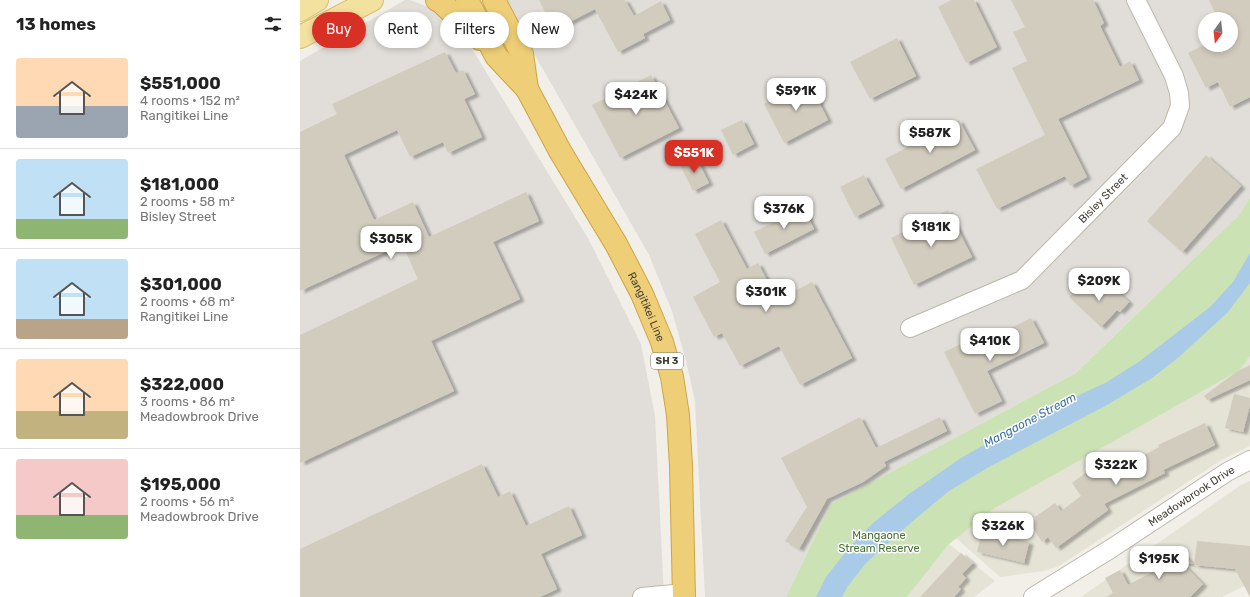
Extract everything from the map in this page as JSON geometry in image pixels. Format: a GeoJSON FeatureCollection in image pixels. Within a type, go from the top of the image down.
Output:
{"type":"FeatureCollection","features":[{"type":"Feature","properties":{"kind":"highway"},"geometry":{"type":"LineString","coordinates":[[437,0],[462,21],[496,56]]}},
{"type":"Feature","properties":{"kind":"highway","name":"Rangitikei Line"},"geometry":{"type":"LineString","coordinates":[[467,0],[496,56],[527,90],[560,151],[616,244],[642,294],[662,342],[672,377],[678,415],[681,466],[684,595]]}},
{"type":"Feature","properties":{"kind":"highway","name":"Rangitikei Line"},"geometry":{"type":"LineString","coordinates":[[494,0],[522,54],[527,90]]}},
{"type":"Feature","properties":{"kind":"main road"},"geometry":{"type":"LineString","coordinates":[[300,10],[317,0]]}},
{"type":"Feature","properties":{"kind":"main road"},"geometry":{"type":"LineString","coordinates":[[300,37],[372,0]]}},
{"type":"Feature","properties":{"kind":"street","name":"Bisley Street"},"geometry":{"type":"LineString","coordinates":[[910,328],[1022,280],[1172,128],[1180,106],[1179,93],[1174,76],[1136,0]]}},
{"type":"Feature","properties":{"kind":"street","name":"Meadowbrook Drive"},"geometry":{"type":"LineString","coordinates":[[1033,597],[1112,548],[1227,472],[1250,460]]}},
{"type":"Feature","properties":{"kind":"street"},"geometry":{"type":"LineString","coordinates":[[642,597],[684,595]]}},
{"type":"Feature","properties":{"kind":"shaded area"},"geometry":{"type":"Polygon","coordinates":[[[405,0],[410,0],[441,12],[440,48],[471,48],[589,240],[641,344],[655,416],[664,597],[300,597],[300,61],[322,48],[366,48],[366,23],[374,18],[374,48],[432,48],[432,12],[384,12],[405,0]]]}},
{"type":"Feature","properties":{"kind":"shaded area"},"geometry":{"type":"Polygon","coordinates":[[[505,0],[1250,0],[1250,198],[1239,215],[1076,373],[831,504],[786,597],[705,597],[695,401],[672,311],[649,255],[531,48],[574,48],[574,12],[517,12],[517,22],[505,0]]]}},
{"type":"Feature","properties":{"kind":"shaded area"},"geometry":{"type":"Polygon","coordinates":[[[1250,356],[1250,446],[1220,461],[1059,566],[1044,571],[1000,577],[956,538],[995,508],[1240,370],[1250,356]]]}},
{"type":"Feature","properties":{"kind":"shaded area"},"geometry":{"type":"Polygon","coordinates":[[[1250,481],[1250,583],[1222,597],[1081,597],[1241,485],[1250,481]]]}},
{"type":"Feature","properties":{"kind":"shaded area"},"geometry":{"type":"Polygon","coordinates":[[[949,544],[995,581],[974,597],[907,597],[949,544]]]}},
{"type":"Feature","properties":{"kind":"green space","name":"Mangaone Stream Reserve"},"geometry":{"type":"Polygon","coordinates":[[[1250,198],[1250,356],[1240,370],[995,508],[949,544],[907,597],[786,597],[831,504],[1076,373],[1239,215],[1250,198]]]}},
{"type":"Feature","properties":{"kind":"water","name":"Mangaone Stream"},"geometry":{"type":"Polygon","coordinates":[[[1250,253],[1250,283],[1227,313],[1179,357],[1152,378],[1107,405],[989,467],[949,491],[867,562],[848,586],[842,597],[816,597],[826,577],[848,549],[873,523],[909,494],[961,458],[1039,414],[1107,382],[1140,361],[1210,307],[1233,282],[1250,253]]]}},
{"type":"Feature","properties":{"kind":"building"},"geometry":{"type":"Polygon","coordinates":[[[539,0],[625,0],[634,16],[661,1],[670,20],[643,34],[645,38],[618,52],[595,9],[574,20],[574,12],[545,12],[539,0]]]}},
{"type":"Feature","properties":{"kind":"building"},"geometry":{"type":"Polygon","coordinates":[[[951,0],[974,0],[997,47],[966,63],[938,7],[951,0]]]}},
{"type":"Feature","properties":{"kind":"building"},"geometry":{"type":"Polygon","coordinates":[[[1011,0],[1093,0],[1104,23],[1100,26],[1120,67],[1130,61],[1139,80],[1058,119],[1087,177],[1070,186],[1065,176],[997,209],[976,169],[1045,135],[1012,68],[1027,61],[1013,32],[1025,27],[1011,0]]]}},
{"type":"Feature","properties":{"kind":"building"},"geometry":{"type":"Polygon","coordinates":[[[1209,0],[1250,0],[1250,97],[1230,107],[1218,82],[1206,88],[1188,53],[1198,48],[1198,52],[1238,52],[1238,12],[1215,12],[1209,0]]]}},
{"type":"Feature","properties":{"kind":"building"},"geometry":{"type":"Polygon","coordinates":[[[897,38],[916,76],[870,99],[850,62],[897,38]]]}},
{"type":"Feature","properties":{"kind":"building"},"geometry":{"type":"Polygon","coordinates":[[[445,52],[456,73],[463,70],[475,94],[464,99],[482,137],[448,153],[443,142],[410,157],[397,130],[344,155],[374,220],[413,202],[429,237],[526,192],[539,221],[493,242],[520,299],[431,341],[454,391],[300,463],[300,335],[418,279],[402,244],[300,291],[300,132],[337,114],[332,104],[445,52]]]}},
{"type":"Feature","properties":{"kind":"building"},"geometry":{"type":"Polygon","coordinates":[[[651,75],[679,128],[620,158],[592,105],[651,75]]]}},
{"type":"Feature","properties":{"kind":"building"},"geometry":{"type":"Polygon","coordinates":[[[808,81],[828,120],[784,143],[764,104],[808,81]]]}},
{"type":"Feature","properties":{"kind":"building"},"geometry":{"type":"Polygon","coordinates":[[[742,120],[754,144],[733,155],[721,130],[742,120]]]}},
{"type":"Feature","properties":{"kind":"building"},"geometry":{"type":"Polygon","coordinates":[[[959,120],[975,150],[901,189],[885,159],[959,120]]]}},
{"type":"Feature","properties":{"kind":"building"},"geometry":{"type":"Polygon","coordinates":[[[1206,155],[1241,186],[1182,252],[1147,221],[1206,155]]]}},
{"type":"Feature","properties":{"kind":"building"},"geometry":{"type":"Polygon","coordinates":[[[696,157],[709,183],[693,191],[680,165],[696,157]]]}},
{"type":"Feature","properties":{"kind":"building"},"geometry":{"type":"Polygon","coordinates":[[[864,175],[880,204],[855,217],[840,187],[864,175]]]}},
{"type":"Feature","properties":{"kind":"building"},"geometry":{"type":"Polygon","coordinates":[[[803,207],[814,229],[765,254],[754,232],[803,207]]]}},
{"type":"Feature","properties":{"kind":"building"},"geometry":{"type":"Polygon","coordinates":[[[948,210],[972,257],[914,285],[891,238],[948,210]]]}},
{"type":"Feature","properties":{"kind":"building"},"geometry":{"type":"Polygon","coordinates":[[[721,220],[747,269],[758,263],[777,300],[812,282],[852,358],[800,385],[779,346],[740,366],[722,333],[714,337],[693,297],[720,282],[695,234],[721,220]]]}},
{"type":"Feature","properties":{"kind":"building"},"geometry":{"type":"Polygon","coordinates":[[[1083,281],[1099,296],[1106,281],[1129,302],[1120,312],[1117,310],[1101,327],[1069,297],[1083,281]]]}},
{"type":"Feature","properties":{"kind":"building"},"geometry":{"type":"Polygon","coordinates":[[[1031,318],[1044,343],[987,371],[1002,401],[975,414],[944,352],[971,339],[974,346],[1031,318]]]}},
{"type":"Feature","properties":{"kind":"building"},"geometry":{"type":"Polygon","coordinates":[[[1250,365],[1250,380],[1207,400],[1204,396],[1236,372],[1250,365]]]}},
{"type":"Feature","properties":{"kind":"building"},"geometry":{"type":"Polygon","coordinates":[[[1234,394],[1250,398],[1250,405],[1243,432],[1225,428],[1234,394]]]}},
{"type":"Feature","properties":{"kind":"building"},"geometry":{"type":"Polygon","coordinates":[[[860,417],[876,448],[940,417],[947,431],[884,462],[886,466],[863,482],[827,499],[799,549],[785,541],[807,507],[781,458],[860,417]]]}},
{"type":"Feature","properties":{"kind":"building"},"geometry":{"type":"Polygon","coordinates":[[[1205,423],[1215,445],[1163,470],[1165,473],[1104,504],[1108,510],[1056,548],[1048,537],[1042,542],[1030,523],[1036,519],[1035,517],[1055,503],[1061,511],[1081,496],[1072,483],[1096,465],[1104,476],[1159,447],[1158,445],[1205,423]]]}},
{"type":"Feature","properties":{"kind":"building"},"geometry":{"type":"Polygon","coordinates":[[[482,464],[498,497],[510,491],[526,526],[569,506],[582,535],[541,554],[557,589],[540,597],[300,597],[300,549],[482,464]]]}},
{"type":"Feature","properties":{"kind":"building"},"geometry":{"type":"Polygon","coordinates":[[[982,531],[1029,542],[1024,563],[977,552],[982,531]]]}},
{"type":"Feature","properties":{"kind":"building"},"geometry":{"type":"Polygon","coordinates":[[[1197,541],[1250,546],[1250,597],[1235,569],[1194,565],[1197,541]]]}},
{"type":"Feature","properties":{"kind":"building"},"geometry":{"type":"Polygon","coordinates":[[[1176,547],[1193,564],[1182,563],[1203,584],[1190,597],[1106,597],[1113,593],[1105,578],[1120,570],[1128,585],[1160,568],[1154,563],[1167,549],[1171,553],[1176,547]]]}},
{"type":"Feature","properties":{"kind":"building"},"geometry":{"type":"Polygon","coordinates":[[[961,553],[973,563],[962,574],[966,578],[958,587],[961,589],[954,597],[920,597],[961,553]]]}}]}
